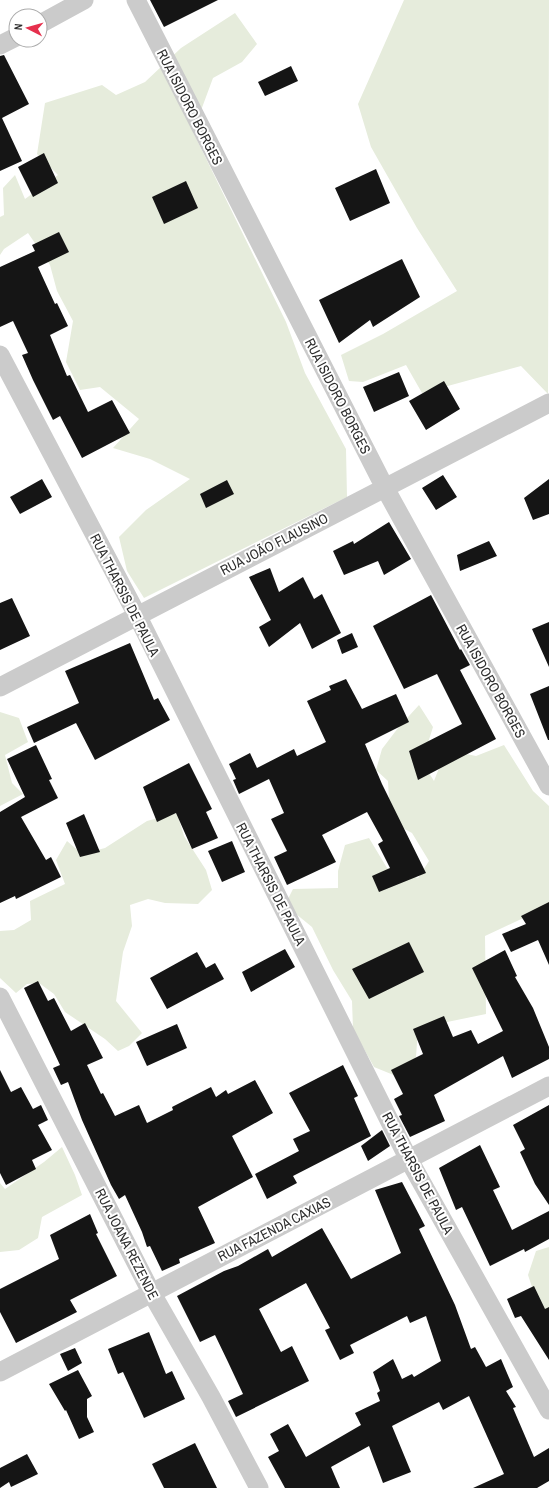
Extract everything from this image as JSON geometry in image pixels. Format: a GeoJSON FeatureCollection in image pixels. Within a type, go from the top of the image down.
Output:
{"type":"FeatureCollection","features":[{"type":"Feature","properties":{"kind":"street"},"geometry":{"type":"LineString","coordinates":[[48,20],[84,0]]}},
{"type":"Feature","properties":{"kind":"street","name":"RUA ISIDORO BORGES"},"geometry":{"type":"LineString","coordinates":[[136,0],[385,488],[549,786]]}},
{"type":"Feature","properties":{"kind":"street","name":"RUA THARSIS DE PAULA"},"geometry":{"type":"LineString","coordinates":[[0,355],[137,615],[409,1160],[549,1410]]}},
{"type":"Feature","properties":{"kind":"street","name":"RUA JOÃO FLAUSINO"},"geometry":{"type":"LineString","coordinates":[[0,687],[549,403]]}},
{"type":"Feature","properties":{"kind":"street","name":"RUA JOANA REZENDE"},"geometry":{"type":"LineString","coordinates":[[0,998],[151,1292],[211,1397],[259,1488]]}},
{"type":"Feature","properties":{"kind":"street","name":"RUA FAZENDA CAXIAS"},"geometry":{"type":"LineString","coordinates":[[0,1372],[549,1086]]}},
{"type":"Feature","properties":{"kind":"green space"},"geometry":{"type":"Polygon","coordinates":[[[404,0],[549,0],[548,394],[521,366],[422,393],[406,365],[363,382],[349,381],[341,355],[383,334],[457,291],[417,228],[371,147],[358,104],[404,0]]]}},
{"type":"Feature","properties":{"kind":"green space"},"geometry":{"type":"Polygon","coordinates":[[[235,13],[257,44],[242,62],[213,78],[193,132],[286,322],[305,373],[346,449],[347,497],[144,598],[127,571],[119,537],[146,510],[190,479],[150,459],[113,448],[139,419],[100,387],[80,390],[66,362],[73,321],[57,291],[50,265],[28,233],[4,249],[0,255],[0,217],[4,215],[3,188],[15,175],[25,199],[58,175],[37,154],[45,103],[102,85],[116,95],[145,82],[181,48],[235,13]]]}},
{"type":"Feature","properties":{"kind":"green space"},"geometry":{"type":"Polygon","coordinates":[[[419,705],[433,727],[422,762],[434,781],[446,750],[476,756],[504,745],[533,791],[549,806],[549,906],[485,936],[486,1014],[418,1028],[416,1057],[396,1076],[374,1067],[353,1029],[352,1001],[333,970],[312,927],[285,905],[293,889],[338,888],[338,871],[345,845],[369,838],[387,868],[418,878],[429,861],[412,833],[397,825],[389,800],[388,781],[376,770],[382,749],[398,728],[419,705]]]}},
{"type":"Feature","properties":{"kind":"green space"},"geometry":{"type":"Polygon","coordinates":[[[0,712],[19,718],[28,742],[5,755],[12,783],[23,794],[0,806],[0,712]]]}},
{"type":"Feature","properties":{"kind":"green space"},"geometry":{"type":"Polygon","coordinates":[[[177,813],[184,836],[206,870],[212,890],[198,904],[165,903],[148,899],[130,905],[132,926],[123,952],[116,1001],[142,1033],[129,1046],[118,1051],[105,1039],[65,1012],[54,994],[39,983],[27,984],[16,993],[0,978],[0,931],[14,930],[31,920],[30,901],[65,884],[56,860],[67,841],[82,854],[105,848],[147,821],[177,813]]]}},
{"type":"Feature","properties":{"kind":"green space"},"geometry":{"type":"Polygon","coordinates":[[[62,1147],[75,1175],[82,1195],[42,1217],[38,1238],[19,1250],[0,1252],[0,1183],[5,1189],[44,1162],[62,1147]]]}},
{"type":"Feature","properties":{"kind":"green space"},"geometry":{"type":"Polygon","coordinates":[[[549,1247],[549,1316],[538,1305],[528,1275],[536,1251],[549,1247]]]}},
{"type":"Feature","properties":{"kind":"building"},"geometry":{"type":"Polygon","coordinates":[[[150,0],[218,0],[164,27],[150,0]]]}},
{"type":"Feature","properties":{"kind":"building"},"geometry":{"type":"Polygon","coordinates":[[[4,55],[29,104],[2,118],[22,161],[0,171],[0,56],[4,55]]]}},
{"type":"Feature","properties":{"kind":"building"},"geometry":{"type":"Polygon","coordinates":[[[291,66],[298,81],[265,96],[258,82],[291,66]]]}},
{"type":"Feature","properties":{"kind":"building"},"geometry":{"type":"Polygon","coordinates":[[[44,153],[58,183],[33,197],[18,167],[44,153]]]}},
{"type":"Feature","properties":{"kind":"building"},"geometry":{"type":"Polygon","coordinates":[[[376,169],[390,203],[350,221],[335,188],[376,169]]]}},
{"type":"Feature","properties":{"kind":"building"},"geometry":{"type":"Polygon","coordinates":[[[186,181],[198,208],[164,224],[152,197],[186,181]]]}},
{"type":"Feature","properties":{"kind":"building"},"geometry":{"type":"Polygon","coordinates":[[[59,232],[69,252],[38,267],[55,304],[57,303],[68,326],[50,335],[67,376],[70,375],[88,412],[112,400],[130,433],[82,458],[60,416],[53,420],[22,355],[28,353],[13,321],[0,327],[0,267],[35,251],[32,245],[59,232]]]}},
{"type":"Feature","properties":{"kind":"building"},"geometry":{"type":"Polygon","coordinates":[[[402,259],[420,297],[373,327],[370,320],[339,343],[319,300],[402,259]]]}},
{"type":"Feature","properties":{"kind":"building"},"geometry":{"type":"Polygon","coordinates":[[[399,372],[409,396],[374,412],[363,387],[399,372]]]}},
{"type":"Feature","properties":{"kind":"building"},"geometry":{"type":"Polygon","coordinates":[[[444,381],[460,409],[426,430],[409,401],[444,381]]]}},
{"type":"Feature","properties":{"kind":"building"},"geometry":{"type":"Polygon","coordinates":[[[443,475],[457,497],[436,510],[422,488],[443,475]]]}},
{"type":"Feature","properties":{"kind":"building"},"geometry":{"type":"Polygon","coordinates":[[[42,479],[52,497],[20,514],[10,497],[42,479]]]}},
{"type":"Feature","properties":{"kind":"building"},"geometry":{"type":"Polygon","coordinates":[[[549,479],[549,514],[533,520],[524,498],[549,479]]]}},
{"type":"Feature","properties":{"kind":"building"},"geometry":{"type":"Polygon","coordinates":[[[227,480],[234,494],[206,508],[200,494],[227,480]]]}},
{"type":"Feature","properties":{"kind":"building"},"geometry":{"type":"Polygon","coordinates":[[[389,522],[411,559],[384,575],[378,561],[344,575],[333,551],[353,541],[354,544],[389,522]]]}},
{"type":"Feature","properties":{"kind":"building"},"geometry":{"type":"Polygon","coordinates":[[[489,541],[497,556],[460,571],[457,555],[489,541]]]}},
{"type":"Feature","properties":{"kind":"building"},"geometry":{"type":"Polygon","coordinates":[[[270,568],[279,592],[303,577],[314,599],[322,594],[341,633],[312,649],[300,623],[269,647],[259,627],[271,620],[249,577],[270,568]]]}},
{"type":"Feature","properties":{"kind":"building"},"geometry":{"type":"Polygon","coordinates":[[[431,595],[460,650],[461,649],[470,665],[460,670],[496,739],[418,780],[409,751],[462,724],[437,674],[404,689],[373,626],[431,595]]]}},
{"type":"Feature","properties":{"kind":"building"},"geometry":{"type":"Polygon","coordinates":[[[12,598],[30,636],[0,650],[0,603],[12,598]]]}},
{"type":"Feature","properties":{"kind":"building"},"geometry":{"type":"Polygon","coordinates":[[[549,622],[549,667],[532,629],[549,622]]]}},
{"type":"Feature","properties":{"kind":"building"},"geometry":{"type":"Polygon","coordinates":[[[352,633],[358,647],[342,654],[337,640],[352,633]]]}},
{"type":"Feature","properties":{"kind":"building"},"geometry":{"type":"Polygon","coordinates":[[[130,643],[154,700],[158,698],[170,720],[95,760],[76,723],[34,743],[27,727],[79,703],[65,671],[130,643]]]}},
{"type":"Feature","properties":{"kind":"building"},"geometry":{"type":"Polygon","coordinates":[[[346,679],[362,709],[396,694],[409,722],[365,744],[382,784],[426,873],[379,892],[372,876],[390,868],[378,844],[383,841],[367,812],[322,835],[336,862],[287,885],[274,857],[287,851],[271,819],[284,813],[269,779],[239,794],[233,780],[236,779],[229,764],[250,753],[257,768],[294,749],[297,756],[326,742],[307,701],[331,690],[329,686],[346,679]]]}},
{"type":"Feature","properties":{"kind":"building"},"geometry":{"type":"Polygon","coordinates":[[[549,686],[549,740],[548,740],[530,694],[549,686]]]}},
{"type":"Feature","properties":{"kind":"building"},"geometry":{"type":"Polygon","coordinates":[[[36,745],[52,779],[49,780],[58,798],[21,817],[46,860],[51,857],[61,877],[16,899],[15,896],[0,903],[0,812],[25,797],[7,759],[36,745]]]}},
{"type":"Feature","properties":{"kind":"building"},"geometry":{"type":"Polygon","coordinates":[[[189,763],[212,809],[206,812],[218,838],[192,849],[176,813],[157,822],[143,787],[189,763]]]}},
{"type":"Feature","properties":{"kind":"building"},"geometry":{"type":"Polygon","coordinates":[[[84,814],[100,852],[80,857],[66,823],[84,814]]]}},
{"type":"Feature","properties":{"kind":"building"},"geometry":{"type":"Polygon","coordinates":[[[232,841],[245,872],[222,882],[208,851],[232,841]]]}},
{"type":"Feature","properties":{"kind":"building"},"geometry":{"type":"Polygon","coordinates":[[[549,902],[549,965],[538,940],[511,952],[502,934],[526,924],[521,916],[549,902]]]}},
{"type":"Feature","properties":{"kind":"building"},"geometry":{"type":"Polygon","coordinates":[[[409,942],[424,972],[369,999],[352,969],[409,942]]]}},
{"type":"Feature","properties":{"kind":"building"},"geometry":{"type":"Polygon","coordinates":[[[285,949],[295,967],[251,992],[242,972],[285,949]]]}},
{"type":"Feature","properties":{"kind":"building"},"geometry":{"type":"Polygon","coordinates":[[[505,950],[517,976],[515,977],[533,1008],[549,1047],[549,1059],[512,1078],[503,1056],[434,1095],[445,1121],[410,1137],[399,1116],[402,1115],[394,1099],[403,1094],[391,1070],[423,1054],[413,1029],[444,1016],[453,1037],[471,1030],[478,1044],[503,1031],[472,968],[505,950]]]}},
{"type":"Feature","properties":{"kind":"building"},"geometry":{"type":"Polygon","coordinates":[[[197,952],[206,968],[215,963],[224,979],[167,1009],[150,978],[197,952]]]}},
{"type":"Feature","properties":{"kind":"building"},"geometry":{"type":"Polygon","coordinates":[[[38,981],[48,1001],[54,998],[71,1031],[85,1023],[103,1058],[87,1065],[101,1094],[103,1093],[115,1116],[139,1105],[147,1123],[173,1110],[172,1107],[211,1087],[216,1097],[226,1090],[228,1094],[255,1080],[273,1113],[232,1136],[253,1177],[198,1207],[215,1243],[179,1259],[180,1263],[162,1271],[150,1246],[147,1247],[142,1232],[125,1195],[119,1199],[111,1185],[82,1120],[68,1082],[61,1085],[53,1068],[60,1065],[24,988],[38,981]]]}},
{"type":"Feature","properties":{"kind":"building"},"geometry":{"type":"Polygon","coordinates":[[[177,1024],[187,1048],[147,1066],[136,1042],[177,1024]]]}},
{"type":"Feature","properties":{"kind":"building"},"geometry":{"type":"Polygon","coordinates":[[[343,1065],[358,1096],[354,1098],[371,1136],[293,1176],[297,1183],[267,1199],[255,1174],[299,1151],[293,1139],[310,1131],[289,1093],[343,1065]]]}},
{"type":"Feature","properties":{"kind":"building"},"geometry":{"type":"Polygon","coordinates":[[[0,1070],[11,1092],[21,1087],[33,1109],[41,1105],[48,1120],[38,1125],[52,1150],[32,1160],[36,1169],[6,1185],[0,1173],[0,1070]]]}},
{"type":"Feature","properties":{"kind":"building"},"geometry":{"type":"Polygon","coordinates":[[[549,1105],[549,1205],[535,1184],[520,1152],[525,1149],[513,1125],[549,1105]]]}},
{"type":"Feature","properties":{"kind":"building"},"geometry":{"type":"Polygon","coordinates":[[[382,1130],[390,1146],[368,1161],[361,1146],[382,1130]]]}},
{"type":"Feature","properties":{"kind":"building"},"geometry":{"type":"Polygon","coordinates":[[[480,1145],[500,1187],[493,1190],[512,1230],[549,1211],[549,1239],[525,1252],[524,1249],[490,1266],[462,1207],[456,1210],[439,1168],[480,1145]]]}},
{"type":"Feature","properties":{"kind":"building"},"geometry":{"type":"Polygon","coordinates":[[[402,1182],[425,1226],[419,1229],[455,1305],[471,1349],[475,1347],[486,1367],[501,1359],[513,1387],[506,1391],[516,1407],[513,1408],[534,1457],[549,1448],[549,1481],[537,1488],[473,1488],[504,1474],[469,1396],[443,1410],[439,1402],[392,1426],[411,1472],[383,1483],[369,1446],[331,1467],[340,1488],[285,1488],[268,1457],[279,1451],[270,1434],[288,1424],[306,1457],[361,1425],[355,1413],[380,1401],[377,1393],[380,1391],[373,1372],[393,1359],[402,1379],[412,1374],[414,1377],[441,1361],[426,1316],[410,1323],[407,1316],[350,1345],[354,1353],[340,1360],[325,1330],[330,1328],[306,1283],[259,1309],[281,1352],[292,1346],[309,1381],[236,1417],[228,1401],[243,1394],[215,1335],[200,1342],[177,1296],[224,1271],[238,1266],[268,1249],[272,1257],[322,1228],[351,1279],[401,1253],[375,1190],[402,1182]]]}},
{"type":"Feature","properties":{"kind":"building"},"geometry":{"type":"Polygon","coordinates":[[[90,1214],[98,1233],[96,1234],[117,1276],[70,1300],[77,1312],[16,1343],[0,1312],[0,1289],[59,1259],[50,1235],[90,1214]]]}},
{"type":"Feature","properties":{"kind":"building"},"geometry":{"type":"Polygon","coordinates":[[[534,1286],[545,1309],[549,1307],[549,1360],[521,1316],[515,1318],[507,1299],[534,1286]]]}},
{"type":"Feature","properties":{"kind":"building"},"geometry":{"type":"Polygon","coordinates":[[[149,1332],[166,1374],[172,1371],[185,1399],[144,1418],[123,1372],[118,1374],[108,1349],[149,1332]]]}},
{"type":"Feature","properties":{"kind":"building"},"geometry":{"type":"Polygon","coordinates":[[[75,1348],[82,1363],[68,1371],[60,1354],[75,1348]]]}},
{"type":"Feature","properties":{"kind":"building"},"geometry":{"type":"Polygon","coordinates":[[[78,1370],[92,1396],[87,1399],[87,1417],[94,1432],[79,1439],[66,1410],[65,1411],[49,1384],[78,1370]]]}},
{"type":"Feature","properties":{"kind":"building"},"geometry":{"type":"Polygon","coordinates":[[[195,1443],[217,1488],[164,1488],[152,1464],[195,1443]]]}},
{"type":"Feature","properties":{"kind":"building"},"geometry":{"type":"Polygon","coordinates":[[[27,1454],[38,1474],[11,1487],[9,1482],[0,1488],[0,1468],[27,1454]]]}}]}
